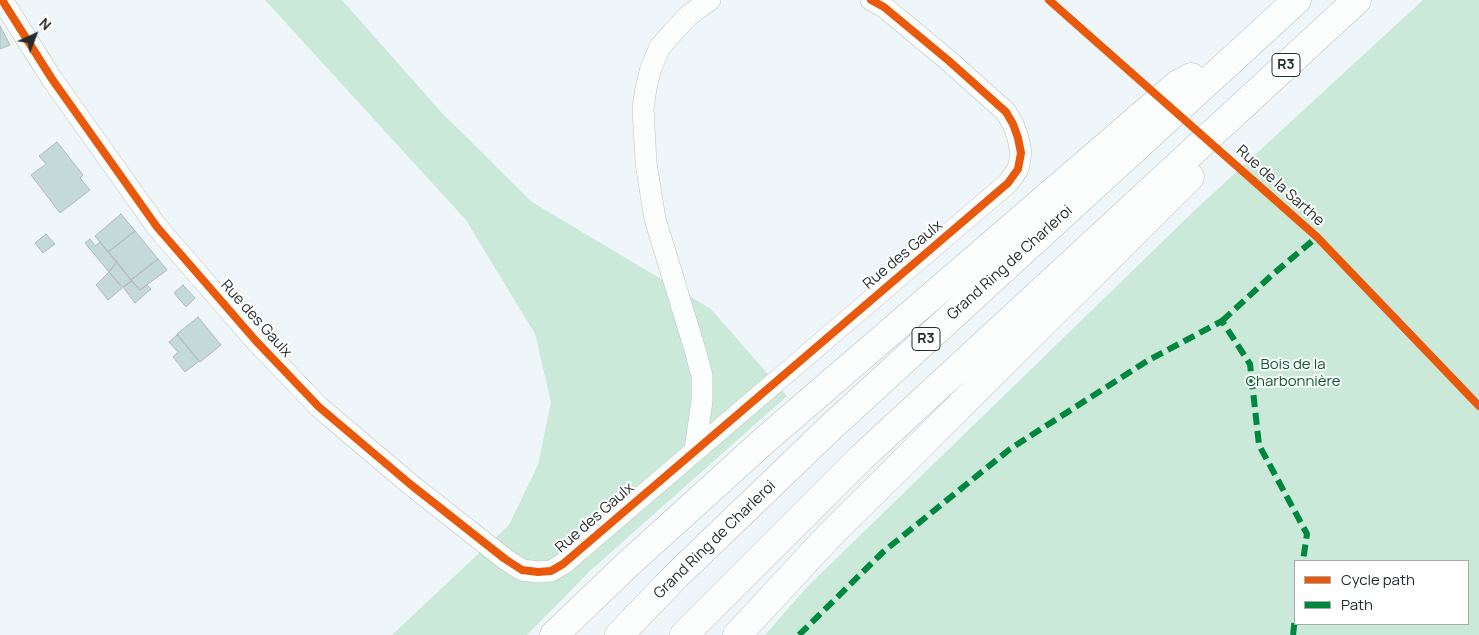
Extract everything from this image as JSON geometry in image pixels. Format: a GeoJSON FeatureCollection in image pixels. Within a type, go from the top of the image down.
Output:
{"type":"FeatureCollection","features":[{"type":"Feature","properties":{"kind":"highway","name":"Grand Ring de Charleroi"},"geometry":{"type":"LineString","coordinates":[[619,635],[676,576],[830,427],[1297,0]]}},
{"type":"Feature","properties":{"kind":"highway","name":"R3"},"geometry":{"type":"LineString","coordinates":[[684,635],[862,457],[1357,0]]}},
{"type":"Feature","properties":{"kind":"highway"},"geometry":{"type":"LineString","coordinates":[[554,635],[627,565],[766,439],[1178,84],[1241,51]]}},
{"type":"Feature","properties":{"kind":"highway"},"geometry":{"type":"LineString","coordinates":[[737,635],[829,536],[1193,175],[1215,130]]}},
{"type":"Feature","properties":{"kind":"street","name":"Rue des Gaulx"},"geometry":{"type":"LineString","coordinates":[[2,0],[52,79],[157,228],[256,341],[319,407],[410,484],[522,570],[538,572],[551,571],[563,564],[1008,183],[1018,170],[1020,153],[1018,138],[1006,112],[884,7],[871,0]]}},
{"type":"Feature","properties":{"kind":"street"},"geometry":{"type":"LineString","coordinates":[[695,450],[702,401],[702,376],[655,218],[646,163],[644,108],[651,68],[660,47],[689,15],[710,0]]}},
{"type":"Feature","properties":{"kind":"green space"},"geometry":{"type":"Polygon","coordinates":[[[265,0],[342,0],[440,111],[532,202],[711,309],[787,396],[591,570],[527,635],[392,635],[509,525],[538,465],[551,402],[535,334],[466,220],[265,0]]]}},
{"type":"Feature","properties":{"kind":"green space","name":"Bois de la Charbonnière"},"geometry":{"type":"Polygon","coordinates":[[[1423,0],[1479,0],[1479,635],[765,635],[807,587],[1195,210],[1423,0]]]}},
{"type":"Feature","properties":{"kind":"building"},"geometry":{"type":"Polygon","coordinates":[[[0,26],[10,45],[0,49],[0,26]]]}},
{"type":"Feature","properties":{"kind":"building"},"geometry":{"type":"Polygon","coordinates":[[[57,142],[83,175],[80,178],[90,190],[60,213],[31,175],[46,164],[39,156],[57,142]]]}},
{"type":"Feature","properties":{"kind":"building"},"geometry":{"type":"Polygon","coordinates":[[[121,214],[135,231],[108,252],[95,236],[121,214]]]}},
{"type":"Feature","properties":{"kind":"building"},"geometry":{"type":"Polygon","coordinates":[[[135,231],[158,259],[131,280],[108,252],[135,231]]]}},
{"type":"Feature","properties":{"kind":"building"},"geometry":{"type":"Polygon","coordinates":[[[46,234],[55,244],[43,253],[35,243],[46,234]]]}},
{"type":"Feature","properties":{"kind":"building"},"geometry":{"type":"Polygon","coordinates":[[[90,239],[95,246],[100,242],[117,262],[109,272],[85,243],[90,239]]]}},
{"type":"Feature","properties":{"kind":"building"},"geometry":{"type":"Polygon","coordinates":[[[158,259],[167,270],[140,290],[131,280],[158,259]]]}},
{"type":"Feature","properties":{"kind":"building"},"geometry":{"type":"Polygon","coordinates":[[[117,262],[132,281],[123,287],[109,272],[117,262]]]}},
{"type":"Feature","properties":{"kind":"building"},"geometry":{"type":"Polygon","coordinates":[[[109,272],[122,288],[108,300],[96,285],[109,272]]]}},
{"type":"Feature","properties":{"kind":"building"},"geometry":{"type":"Polygon","coordinates":[[[132,281],[140,290],[147,285],[151,289],[135,303],[123,287],[132,281]]]}},
{"type":"Feature","properties":{"kind":"building"},"geometry":{"type":"Polygon","coordinates":[[[183,285],[195,298],[186,307],[174,293],[183,285]]]}},
{"type":"Feature","properties":{"kind":"building"},"geometry":{"type":"Polygon","coordinates":[[[198,317],[221,345],[200,362],[177,334],[198,317]]]}},
{"type":"Feature","properties":{"kind":"building"},"geometry":{"type":"Polygon","coordinates":[[[177,335],[199,361],[185,372],[173,357],[178,352],[169,342],[177,335]]]}},
{"type":"Feature","properties":{"kind":"marked path"},"geometry":{"type":"LineString","coordinates":[[1222,321],[1317,237]]}},
{"type":"Feature","properties":{"kind":"marked path"},"geometry":{"type":"LineString","coordinates":[[799,635],[883,552],[1010,449],[1147,361],[1222,321],[1250,364],[1259,445],[1307,534],[1303,560]]}},
{"type":"Feature","properties":{"kind":"marked path"},"geometry":{"type":"LineString","coordinates":[[1293,635],[1294,625]]}},
{"type":"Feature","properties":{"kind":"cycle path"},"geometry":{"type":"LineString","coordinates":[[2,0],[52,79],[157,227],[256,341],[319,407],[410,484],[505,559],[522,570],[538,572],[551,571],[563,564],[1008,183],[1018,169],[1021,153],[1018,138],[1006,112],[884,7],[871,0]]}},
{"type":"Feature","properties":{"kind":"cycle path","name":"Rue de la Sarthe"},"geometry":{"type":"LineString","coordinates":[[1049,0],[1317,237],[1479,406]]}}]}
